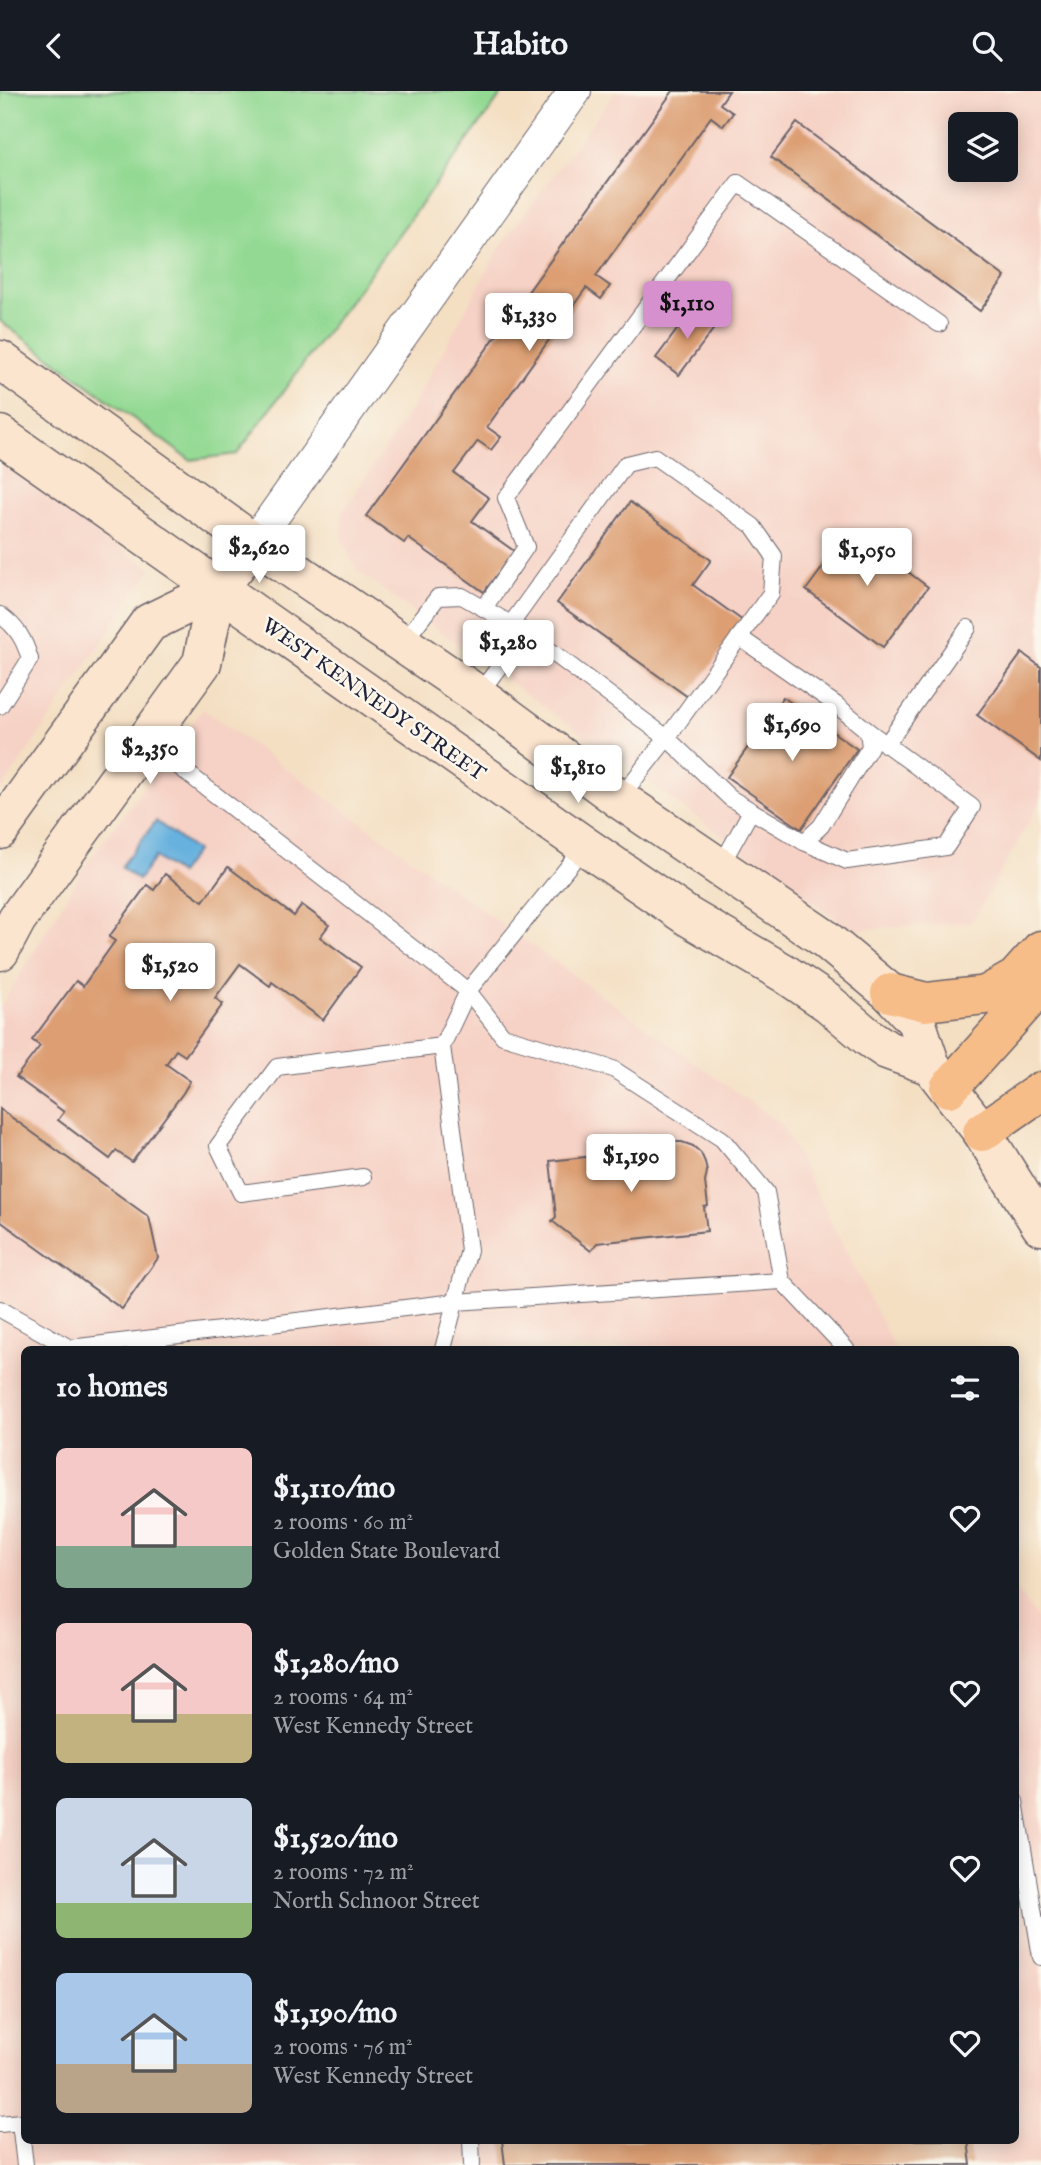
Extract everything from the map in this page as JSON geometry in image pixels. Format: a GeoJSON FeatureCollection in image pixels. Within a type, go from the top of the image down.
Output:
{"type":"FeatureCollection","features":[{"type":"Feature","properties":{"kind":"highway"},"geometry":{"type":"LineString","coordinates":[[890,993],[926,1002],[986,995],[1016,978],[1041,950]]}},
{"type":"Feature","properties":{"kind":"highway"},"geometry":{"type":"LineString","coordinates":[[940,1077],[1027,1001],[1041,978]]}},
{"type":"Feature","properties":{"kind":"highway"},"geometry":{"type":"LineString","coordinates":[[982,1132],[1041,1091]]}},
{"type":"Feature","properties":{"kind":"street"},"geometry":{"type":"LineString","coordinates":[[0,829],[149,623],[217,590],[254,543],[575,91]]}},
{"type":"Feature","properties":{"kind":"street"},"geometry":{"type":"LineString","coordinates":[[0,360],[254,543],[478,695],[619,799],[824,938],[890,993],[916,1021],[940,1077],[982,1132],[1041,1226]]}},
{"type":"Feature","properties":{"kind":"street","name":"WEST KENNEDY STREET"},"geometry":{"type":"LineString","coordinates":[[0,435],[217,590],[687,916],[795,980],[887,1050],[940,1077]]}},
{"type":"Feature","properties":{"kind":"street"},"geometry":{"type":"LineString","coordinates":[[0,951],[17,919],[202,663],[217,590]]}},
{"type":"Feature","properties":{"kind":"street"},"geometry":{"type":"LineString","coordinates":[[585,846],[619,799]]}},
{"type":"Feature","properties":{"kind":"lane"},"geometry":{"type":"LineString","coordinates":[[484,608],[526,547],[506,498],[738,183],[939,324]]}},
{"type":"Feature","properties":{"kind":"lane"},"geometry":{"type":"LineString","coordinates":[[478,695],[518,628],[626,464],[655,457],[752,526],[774,556],[771,593],[619,799]]}},
{"type":"Feature","properties":{"kind":"lane"},"geometry":{"type":"LineString","coordinates":[[402,644],[438,597],[462,596],[518,628],[667,737],[730,798],[804,842],[846,861],[946,847],[972,807],[886,745],[835,704],[739,637]]}},
{"type":"Feature","properties":{"kind":"lane"},"geometry":{"type":"LineString","coordinates":[[0,615],[12,624],[25,640],[30,659],[0,705]]}},
{"type":"Feature","properties":{"kind":"lane"},"geometry":{"type":"LineString","coordinates":[[886,745],[968,628]]}},
{"type":"Feature","properties":{"kind":"lane"},"geometry":{"type":"LineString","coordinates":[[804,842],[821,826],[870,747],[868,731]]}},
{"type":"Feature","properties":{"kind":"lane"},"geometry":{"type":"LineString","coordinates":[[146,741],[468,991],[503,1036],[613,1069],[722,1139],[766,1192],[782,1281],[843,1346]]}},
{"type":"Feature","properties":{"kind":"lane"},"geometry":{"type":"LineString","coordinates":[[720,867],[751,811]]}},
{"type":"Feature","properties":{"kind":"lane"},"geometry":{"type":"LineString","coordinates":[[444,1346],[468,1250],[442,1047],[468,991],[585,846]]}},
{"type":"Feature","properties":{"kind":"lane"},"geometry":{"type":"LineString","coordinates":[[363,1177],[241,1193],[218,1146],[277,1067],[442,1047]]}},
{"type":"Feature","properties":{"kind":"lane"},"geometry":{"type":"LineString","coordinates":[[87,1346],[455,1302],[782,1281]]}},
{"type":"Feature","properties":{"kind":"lane"},"geometry":{"type":"LineString","coordinates":[[0,1309],[66,1346]]}},
{"type":"Feature","properties":{"kind":"lane"},"geometry":{"type":"LineString","coordinates":[[1019,1825],[1041,1957]]}},
{"type":"Feature","properties":{"kind":"lane"},"geometry":{"type":"LineString","coordinates":[[0,2124],[20,2122],[21,2131]]}},
{"type":"Feature","properties":{"kind":"lane"},"geometry":{"type":"LineString","coordinates":[[23,2144],[25,2165]]}},
{"type":"Feature","properties":{"kind":"lane"},"geometry":{"type":"LineString","coordinates":[[471,2144],[472,2165]]}},
{"type":"Feature","properties":{"kind":"shaded area"},"geometry":{"type":"Polygon","coordinates":[[[616,91],[1041,91],[1041,801],[972,922],[852,930],[357,571],[342,540],[342,513],[410,411],[500,247],[616,91]]]}},
{"type":"Feature","properties":{"kind":"shaded area"},"geometry":{"type":"Polygon","coordinates":[[[0,464],[151,569],[0,792],[0,464]]]}},
{"type":"Feature","properties":{"kind":"shaded area"},"geometry":{"type":"Polygon","coordinates":[[[203,709],[782,1125],[893,1346],[21,1346],[21,2144],[1019,2144],[1019,1594],[1041,1624],[1041,2165],[0,2165],[0,1008],[89,860],[203,709]]]}},
{"type":"Feature","properties":{"kind":"green space"},"geometry":{"type":"Polygon","coordinates":[[[0,91],[504,91],[237,454],[190,460],[0,321],[0,91]]]}},
{"type":"Feature","properties":{"kind":"water"},"geometry":{"type":"Polygon","coordinates":[[[156,821],[196,851],[179,874],[155,857],[138,880],[121,867],[156,821]]]}},
{"type":"Feature","properties":{"kind":"building"},"geometry":{"type":"Polygon","coordinates":[[[673,91],[729,91],[720,104],[733,113],[723,126],[711,117],[596,276],[610,286],[601,299],[586,288],[487,427],[501,437],[491,450],[478,441],[454,473],[489,498],[472,521],[514,551],[484,592],[408,538],[404,543],[366,516],[673,91]]]}},
{"type":"Feature","properties":{"kind":"building"},"geometry":{"type":"Polygon","coordinates":[[[797,123],[1005,277],[980,311],[771,157],[797,123]]]}},
{"type":"Feature","properties":{"kind":"building"},"geometry":{"type":"Polygon","coordinates":[[[695,306],[718,323],[679,375],[656,358],[695,306]]]}},
{"type":"Feature","properties":{"kind":"building"},"geometry":{"type":"Polygon","coordinates":[[[630,502],[711,560],[693,585],[743,621],[688,697],[557,603],[630,502]]]}},
{"type":"Feature","properties":{"kind":"building"},"geometry":{"type":"Polygon","coordinates":[[[851,529],[928,587],[883,647],[806,590],[851,529]]]}},
{"type":"Feature","properties":{"kind":"building"},"geometry":{"type":"Polygon","coordinates":[[[1022,653],[1041,667],[1041,761],[977,715],[1022,653]]]}},
{"type":"Feature","properties":{"kind":"building"},"geometry":{"type":"Polygon","coordinates":[[[783,697],[857,749],[801,829],[727,777],[783,697]]]}},
{"type":"Feature","properties":{"kind":"building"},"geometry":{"type":"Polygon","coordinates":[[[228,867],[294,916],[302,905],[329,925],[320,937],[361,967],[323,1020],[272,982],[270,986],[240,964],[215,998],[223,1004],[185,1056],[176,1050],[166,1064],[190,1081],[183,1093],[132,1162],[116,1151],[110,1159],[58,1120],[64,1112],[16,1077],[40,1046],[32,1040],[76,981],[83,986],[115,941],[109,937],[147,885],[154,890],[165,874],[203,901],[228,867]]]}},
{"type":"Feature","properties":{"kind":"building"},"geometry":{"type":"Polygon","coordinates":[[[0,1109],[149,1217],[158,1258],[122,1309],[0,1221],[0,1109]]]}},
{"type":"Feature","properties":{"kind":"building"},"geometry":{"type":"Polygon","coordinates":[[[670,1142],[693,1146],[701,1153],[705,1162],[708,1206],[704,1207],[707,1231],[597,1243],[591,1251],[552,1221],[556,1217],[550,1161],[612,1154],[612,1150],[670,1142]]]}},
{"type":"Feature","properties":{"kind":"building"},"geometry":{"type":"Polygon","coordinates":[[[502,2144],[968,2144],[971,2165],[505,2165],[502,2144]]]}}]}
